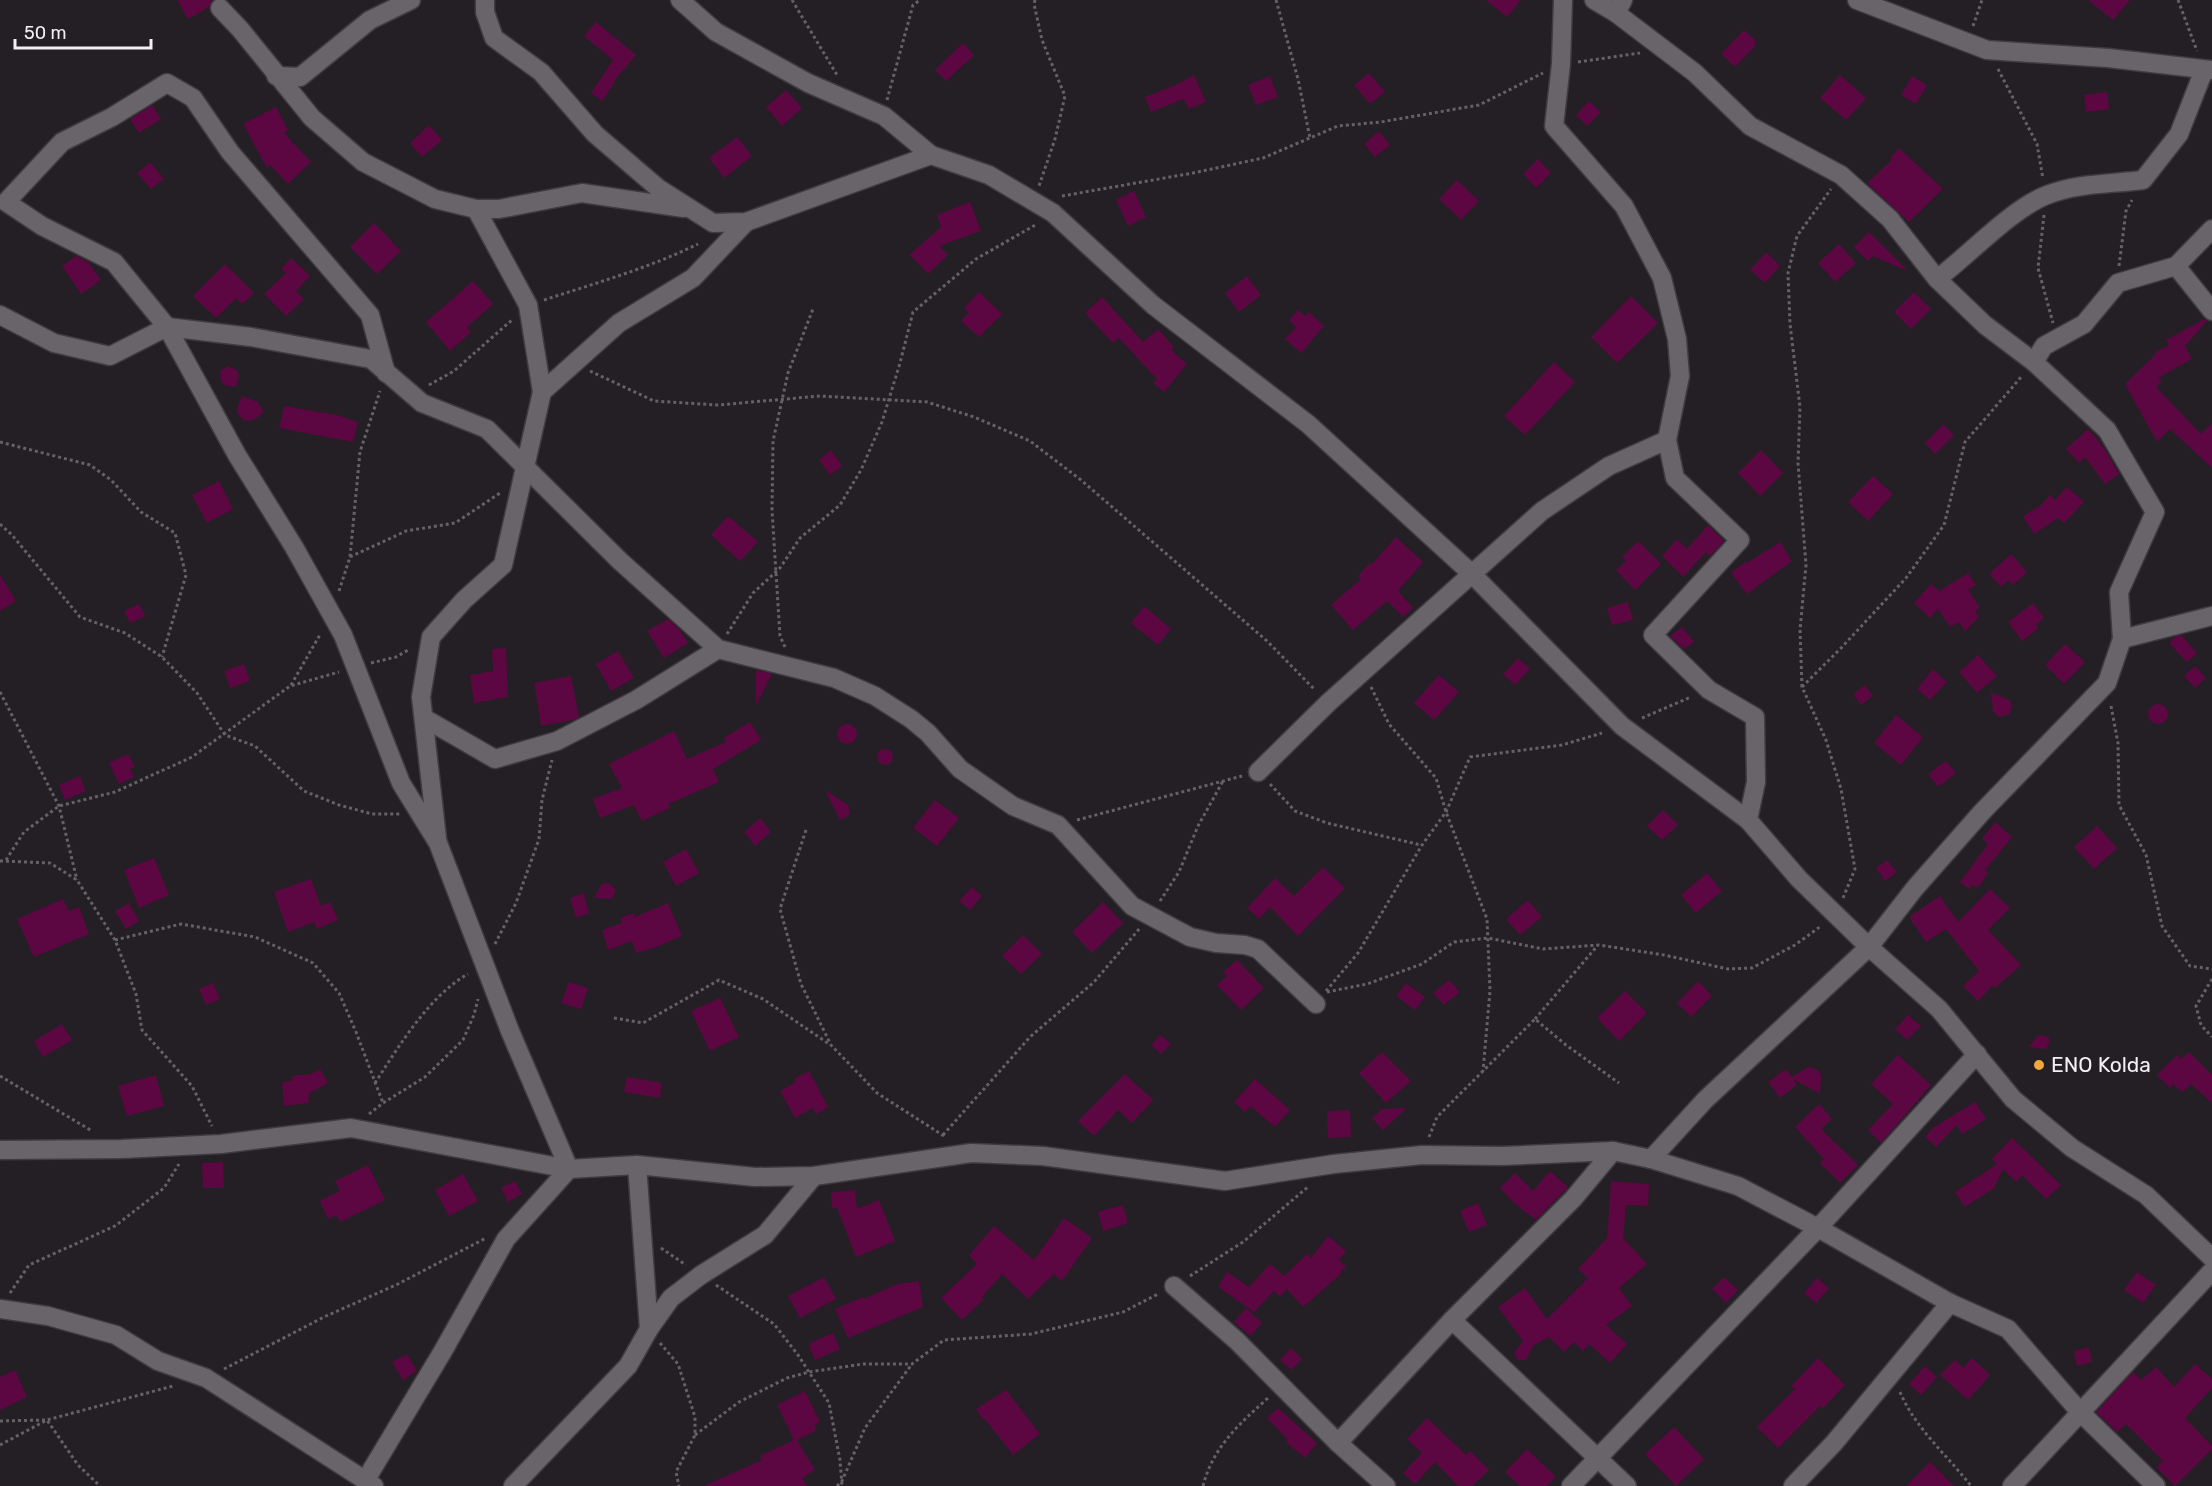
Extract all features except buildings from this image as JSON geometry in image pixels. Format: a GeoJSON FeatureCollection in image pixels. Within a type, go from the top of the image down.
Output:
{"type":"FeatureCollection","features":[{"type":"Feature","properties":{"kind":"street"},"geometry":{"type":"LineString","coordinates":[[276,76],[300,76],[370,20],[411,0]]}},
{"type":"Feature","properties":{"kind":"street"},"geometry":{"type":"LineString","coordinates":[[485,0],[485,12],[494,38],[541,72],[604,141],[658,188],[713,222],[746,222],[931,154]]}},
{"type":"Feature","properties":{"kind":"street"},"geometry":{"type":"LineString","coordinates":[[680,0],[716,32],[808,83],[884,116],[931,154],[989,175],[1053,213],[1154,305],[1308,424],[1472,574],[1622,726],[1748,820],[1799,879],[1869,947],[1939,1009],[2013,1099],[2072,1148],[2146,1195],[2212,1258]]}},
{"type":"Feature","properties":{"kind":"street"},"geometry":{"type":"LineString","coordinates":[[1563,0],[1561,64],[1554,126],[1624,206],[1662,278],[1677,339],[1680,376],[1667,440],[1675,478],[1740,540],[1653,635],[1709,690],[1755,717],[1756,782],[1748,820]]}},
{"type":"Feature","properties":{"kind":"street"},"geometry":{"type":"LineString","coordinates":[[1594,0],[1619,6],[1665,50],[1695,73],[1750,126],[1841,175],[1890,219],[1937,279],[1985,325],[2034,362],[2107,430],[2156,512],[2119,592],[2122,639],[2107,683],[1982,812],[1915,888],[1869,947],[1705,1100],[1651,1159]]}},
{"type":"Feature","properties":{"kind":"street"},"geometry":{"type":"LineString","coordinates":[[1857,0],[1987,50],[2108,58],[2208,70],[2179,134],[2143,180],[2070,188],[2046,195],[2020,210],[1937,279]]}},
{"type":"Feature","properties":{"kind":"street"},"geometry":{"type":"LineString","coordinates":[[220,8],[240,29],[312,118],[363,162],[435,199],[476,209],[499,209],[582,193],[692,209]]}},
{"type":"Feature","properties":{"kind":"street"},"geometry":{"type":"LineString","coordinates":[[386,373],[369,315],[230,152],[193,98],[167,83],[112,117],[62,142],[6,202],[42,226],[114,262],[166,327],[237,455],[294,547],[343,635],[401,783],[438,843],[510,1031],[569,1169]]}},
{"type":"Feature","properties":{"kind":"street"},"geometry":{"type":"LineString","coordinates":[[438,843],[421,697],[431,637],[464,600],[503,565],[542,392],[528,305],[476,209]]}},
{"type":"Feature","properties":{"kind":"street"},"geometry":{"type":"LineString","coordinates":[[542,392],[619,323],[693,278],[746,222]]}},
{"type":"Feature","properties":{"kind":"street"},"geometry":{"type":"LineString","coordinates":[[2034,362],[2044,346],[2084,324],[2118,283],[2176,266],[2212,229]]}},
{"type":"Feature","properties":{"kind":"street"},"geometry":{"type":"LineString","coordinates":[[2176,266],[2212,311]]}},
{"type":"Feature","properties":{"kind":"street"},"geometry":{"type":"LineString","coordinates":[[0,315],[54,343],[110,356],[166,327],[251,336],[370,359],[422,404],[487,429],[524,475],[718,649],[834,678],[875,696],[920,726],[960,769],[1013,806],[1058,825],[1132,906],[1190,937],[1216,944],[1245,945],[1258,949],[1316,1004]]}},
{"type":"Feature","properties":{"kind":"street"},"geometry":{"type":"LineString","coordinates":[[1258,772],[1364,670],[1552,505],[1609,466],[1667,440]]}},
{"type":"Feature","properties":{"kind":"street"},"geometry":{"type":"LineString","coordinates":[[2122,639],[2212,616]]}},
{"type":"Feature","properties":{"kind":"street"},"geometry":{"type":"LineString","coordinates":[[424,718],[495,759],[557,741],[636,700],[718,649]]}},
{"type":"Feature","properties":{"kind":"street"},"geometry":{"type":"LineString","coordinates":[[1570,1486],[1818,1228],[1977,1054]]}},
{"type":"Feature","properties":{"kind":"street"},"geometry":{"type":"LineString","coordinates":[[0,1150],[122,1149],[221,1144],[351,1128],[569,1169],[637,1165],[755,1177],[814,1176],[971,1153],[1043,1156],[1225,1181],[1334,1164],[1422,1155],[1502,1156],[1613,1151],[1651,1159],[1738,1186],[1818,1228],[1950,1303],[2008,1329],[2080,1412],[2156,1486]]}},
{"type":"Feature","properties":{"kind":"street"},"geometry":{"type":"LineString","coordinates":[[1338,1443],[1452,1320],[1573,1199],[1613,1151]]}},
{"type":"Feature","properties":{"kind":"street"},"geometry":{"type":"LineString","coordinates":[[637,1165],[649,1329]]}},
{"type":"Feature","properties":{"kind":"street"},"geometry":{"type":"LineString","coordinates":[[3,1303],[116,1335],[158,1361],[206,1378],[369,1484],[506,1239],[569,1169]]}},
{"type":"Feature","properties":{"kind":"street"},"geometry":{"type":"LineString","coordinates":[[513,1486],[628,1366],[649,1329],[671,1298],[701,1275],[765,1235],[814,1176]]}},
{"type":"Feature","properties":{"kind":"street"},"geometry":{"type":"LineString","coordinates":[[2012,1486],[2212,1271]]}},
{"type":"Feature","properties":{"kind":"street"},"geometry":{"type":"LineString","coordinates":[[1174,1286],[1237,1341],[1338,1443],[1386,1486]]}},
{"type":"Feature","properties":{"kind":"street"},"geometry":{"type":"LineString","coordinates":[[1792,1486],[1834,1443],[1950,1303]]}},
{"type":"Feature","properties":{"kind":"street"},"geometry":{"type":"LineString","coordinates":[[1452,1320],[1627,1486]]}},
{"type":"Feature","properties":{"kind":"path"},"geometry":{"type":"LineString","coordinates":[[792,0],[853,103]]}},
{"type":"Feature","properties":{"kind":"path"},"geometry":{"type":"LineString","coordinates":[[884,116],[913,5],[920,0]]}},
{"type":"Feature","properties":{"kind":"path"},"geometry":{"type":"LineString","coordinates":[[1035,0],[1042,40],[1065,96],[1055,140],[1034,202],[1263,158],[1338,126],[1381,122],[1479,105],[1561,64],[1665,50]]}},
{"type":"Feature","properties":{"kind":"path"},"geometry":{"type":"LineString","coordinates":[[1276,0],[1298,79],[1310,138]]}},
{"type":"Feature","properties":{"kind":"path"},"geometry":{"type":"LineString","coordinates":[[1968,42],[1982,0]]}},
{"type":"Feature","properties":{"kind":"path"},"geometry":{"type":"LineString","coordinates":[[2178,0],[2208,70]]}},
{"type":"Feature","properties":{"kind":"path"},"geometry":{"type":"LineString","coordinates":[[1802,687],[1800,630],[1806,565],[1798,463],[1800,407],[1790,324],[1788,273],[1797,236],[1841,175]]}},
{"type":"Feature","properties":{"kind":"path"},"geometry":{"type":"LineString","coordinates":[[2118,283],[2126,211],[2143,180]]}},
{"type":"Feature","properties":{"kind":"path"},"geometry":{"type":"LineString","coordinates":[[718,649],[753,593],[776,572],[800,538],[840,505],[861,470],[882,422],[913,312],[976,259],[1053,213]]}},
{"type":"Feature","properties":{"kind":"path"},"geometry":{"type":"LineString","coordinates":[[412,394],[454,371],[528,305],[622,275],[707,240]]}},
{"type":"Feature","properties":{"kind":"path"},"geometry":{"type":"LineString","coordinates":[[793,668],[780,636],[772,510],[773,441],[788,373],[813,309]]}},
{"type":"Feature","properties":{"kind":"path"},"geometry":{"type":"LineString","coordinates":[[574,364],[654,401],[718,405],[820,396],[888,402],[927,402],[974,417],[1030,441],[1081,480],[1267,641],[1328,703]]}},
{"type":"Feature","properties":{"kind":"path"},"geometry":{"type":"LineString","coordinates":[[290,686],[331,616],[350,557],[360,452],[386,373]]}},
{"type":"Feature","properties":{"kind":"path"},"geometry":{"type":"LineString","coordinates":[[0,442],[90,465],[111,480],[141,512],[175,533],[186,575],[162,657]]}},
{"type":"Feature","properties":{"kind":"path"},"geometry":{"type":"LineString","coordinates":[[350,557],[406,531],[455,523],[524,475]]}},
{"type":"Feature","properties":{"kind":"path"},"geometry":{"type":"LineString","coordinates":[[0,524],[12,535],[80,617],[125,633],[162,657],[197,693],[225,735],[255,746],[304,791],[339,805],[372,814],[421,815]]}},
{"type":"Feature","properties":{"kind":"path"},"geometry":{"type":"LineString","coordinates":[[6,860],[24,832],[59,806],[115,792],[192,757],[290,686],[396,657],[431,637]]}},
{"type":"Feature","properties":{"kind":"path"},"geometry":{"type":"LineString","coordinates":[[1364,670],[1389,724],[1436,778],[1446,812],[1486,919],[1490,991],[1484,1071]]}},
{"type":"Feature","properties":{"kind":"path"},"geometry":{"type":"LineString","coordinates":[[2107,683],[2118,743],[2119,805],[2146,855],[2162,926],[2190,966],[2212,969]]}},
{"type":"Feature","properties":{"kind":"path"},"geometry":{"type":"LineString","coordinates":[[1316,1004],[1358,953],[1422,845],[1446,812],[1470,757],[1562,745],[1622,726],[1709,690]]}},
{"type":"Feature","properties":{"kind":"path"},"geometry":{"type":"LineString","coordinates":[[0,692],[59,806],[77,880],[115,940],[136,994],[142,1030],[192,1086],[221,1144]]}},
{"type":"Feature","properties":{"kind":"path"},"geometry":{"type":"LineString","coordinates":[[1058,825],[1258,772],[1295,811],[1327,823],[1422,845]]}},
{"type":"Feature","properties":{"kind":"path"},"geometry":{"type":"LineString","coordinates":[[944,1135],[1030,1037],[1094,982],[1151,916],[1179,872],[1198,826],[1223,781]]}},
{"type":"Feature","properties":{"kind":"path"},"geometry":{"type":"LineString","coordinates":[[806,830],[780,909],[801,984],[831,1046]]}},
{"type":"Feature","properties":{"kind":"path"},"geometry":{"type":"LineString","coordinates":[[0,861],[50,863],[77,880]]}},
{"type":"Feature","properties":{"kind":"path"},"geometry":{"type":"LineString","coordinates":[[115,940],[181,924],[255,937],[313,963],[339,993],[383,1103]]}},
{"type":"Feature","properties":{"kind":"path"},"geometry":{"type":"LineString","coordinates":[[1422,1155],[1437,1118],[1535,1019],[1599,945]]}},
{"type":"Feature","properties":{"kind":"path"},"geometry":{"type":"LineString","coordinates":[[375,1083],[402,1040],[451,984],[484,965]]}},
{"type":"Feature","properties":{"kind":"path"},"geometry":{"type":"LineString","coordinates":[[2212,979],[2196,1006],[2200,1025],[2212,1037]]}},
{"type":"Feature","properties":{"kind":"path"},"geometry":{"type":"LineString","coordinates":[[614,1018],[643,1023],[719,980],[763,999],[831,1046],[877,1093],[971,1153]]}},
{"type":"Feature","properties":{"kind":"path"},"geometry":{"type":"LineString","coordinates":[[1535,1019],[1566,1046],[1619,1083]]}},
{"type":"Feature","properties":{"kind":"path"},"geometry":{"type":"LineString","coordinates":[[0,1076],[92,1131]]}},
{"type":"Feature","properties":{"kind":"path"},"geometry":{"type":"LineString","coordinates":[[3,1303],[29,1265],[116,1226],[164,1188],[191,1145]]}},
{"type":"Feature","properties":{"kind":"path"},"geometry":{"type":"LineString","coordinates":[[837,1486],[842,1484],[865,1428],[912,1364],[944,1340],[1031,1334],[1123,1312],[1174,1286],[1243,1242],[1334,1164]]}},
{"type":"Feature","properties":{"kind":"path"},"geometry":{"type":"LineString","coordinates":[[641,1234],[774,1324],[829,1403],[840,1460],[842,1484]]}},
{"type":"Feature","properties":{"kind":"path"},"geometry":{"type":"LineString","coordinates":[[206,1378],[324,1317],[398,1284],[485,1238],[506,1239]]}},
{"type":"Feature","properties":{"kind":"path"},"geometry":{"type":"LineString","coordinates":[[649,1329],[678,1364],[695,1417],[695,1435]]}},
{"type":"Feature","properties":{"kind":"path"},"geometry":{"type":"LineString","coordinates":[[679,1486],[676,1472],[695,1435],[738,1402],[787,1378],[809,1372],[863,1364],[912,1364]]}},
{"type":"Feature","properties":{"kind":"path"},"geometry":{"type":"LineString","coordinates":[[1892,1373],[1908,1412],[1971,1486]]}},
{"type":"Feature","properties":{"kind":"path"},"geometry":{"type":"LineString","coordinates":[[0,1445],[47,1420],[176,1385]]}},
{"type":"Feature","properties":{"kind":"path"},"geometry":{"type":"LineString","coordinates":[[1203,1486],[1207,1468],[1233,1430],[1282,1387]]}},
{"type":"Feature","properties":{"kind":"path"},"geometry":{"type":"LineString","coordinates":[[0,1421],[47,1420]]}},
{"type":"Feature","properties":{"kind":"path"},"geometry":{"type":"LineString","coordinates":[[47,1420],[78,1465],[100,1486]]}},
{"type":"Feature","properties":{"kind":"place","name":"ENO Kolda"},"geometry":{"type":"Point","coordinates":[2039,1065]}}]}
